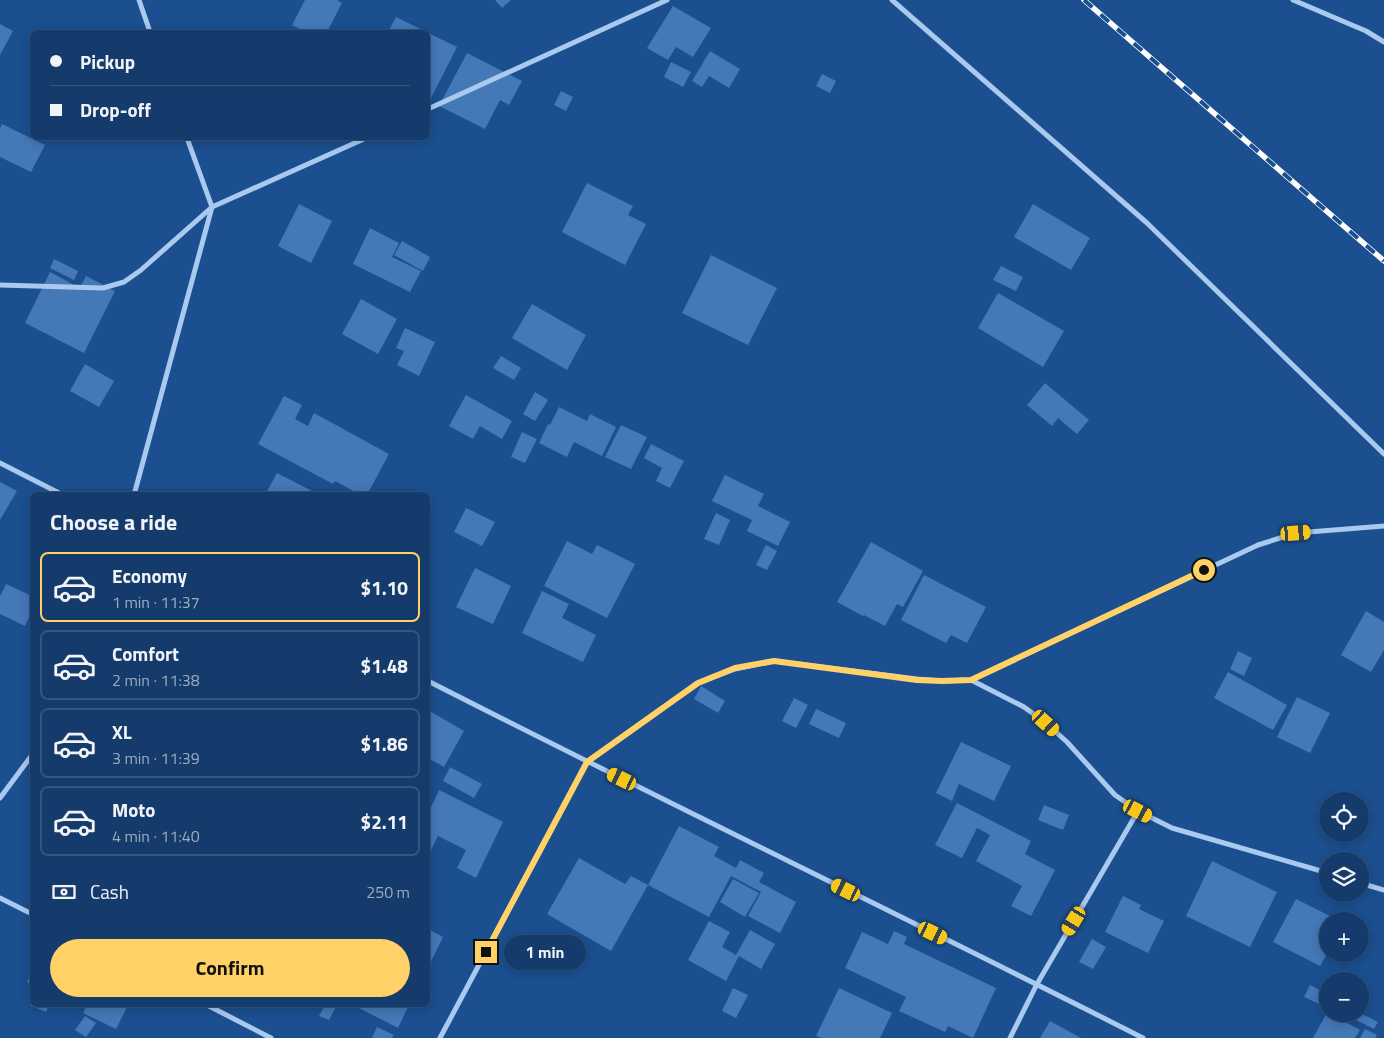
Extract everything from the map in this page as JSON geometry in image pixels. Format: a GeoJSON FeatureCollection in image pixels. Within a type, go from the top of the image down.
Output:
{"type":"FeatureCollection","features":[{"type":"Feature","properties":{"kind":"street"},"geometry":{"type":"LineString","coordinates":[[139,0],[149,30]]}},
{"type":"Feature","properties":{"kind":"street"},"geometry":{"type":"LineString","coordinates":[[430,108],[668,0]]}},
{"type":"Feature","properties":{"kind":"street"},"geometry":{"type":"LineString","coordinates":[[892,0],[1147,223],[1384,454]]}},
{"type":"Feature","properties":{"kind":"street"},"geometry":{"type":"LineString","coordinates":[[1293,0],[1366,31],[1384,42]]}},
{"type":"Feature","properties":{"kind":"street"},"geometry":{"type":"LineString","coordinates":[[135,492],[212,207],[188,140]]}},
{"type":"Feature","properties":{"kind":"street"},"geometry":{"type":"LineString","coordinates":[[0,285],[103,288],[124,282],[141,270],[212,207],[362,140]]}},
{"type":"Feature","properties":{"kind":"street"},"geometry":{"type":"LineString","coordinates":[[0,463],[57,492]]}},
{"type":"Feature","properties":{"kind":"street"},"geometry":{"type":"LineString","coordinates":[[440,1038],[587,762],[698,683],[735,668],[774,661],[917,680],[971,680],[1258,545],[1296,533],[1384,526]]}},
{"type":"Feature","properties":{"kind":"street"},"geometry":{"type":"LineString","coordinates":[[971,680],[1024,707],[1046,723],[1067,742],[1116,795],[1138,811],[1172,828],[1319,871]]}},
{"type":"Feature","properties":{"kind":"street"},"geometry":{"type":"LineString","coordinates":[[430,682],[1143,1038]]}},
{"type":"Feature","properties":{"kind":"street"},"geometry":{"type":"LineString","coordinates":[[0,798],[30,758]]}},
{"type":"Feature","properties":{"kind":"street"},"geometry":{"type":"LineString","coordinates":[[1010,1038],[1037,984],[1138,811]]}},
{"type":"Feature","properties":{"kind":"street"},"geometry":{"type":"LineString","coordinates":[[1369,886],[1384,890]]}},
{"type":"Feature","properties":{"kind":"street"},"geometry":{"type":"LineString","coordinates":[[0,898],[30,913]]}},
{"type":"Feature","properties":{"kind":"street"},"geometry":{"type":"LineString","coordinates":[[211,1007],[271,1038]]}},
{"type":"Feature","properties":{"kind":"building"},"geometry":{"type":"Polygon","coordinates":[[[305,0],[337,0],[342,3],[328,30],[302,30],[292,25],[305,0]]]}},
{"type":"Feature","properties":{"kind":"building"},"geometry":{"type":"Polygon","coordinates":[[[495,0],[511,0],[502,8],[495,0]]]}},
{"type":"Feature","properties":{"kind":"building"},"geometry":{"type":"Polygon","coordinates":[[[673,6],[711,28],[693,57],[676,47],[668,60],[647,48],[673,6]]]}},
{"type":"Feature","properties":{"kind":"building"},"geometry":{"type":"Polygon","coordinates":[[[396,17],[423,30],[389,30],[396,17]]]}},
{"type":"Feature","properties":{"kind":"building"},"geometry":{"type":"Polygon","coordinates":[[[0,24],[13,31],[0,55],[0,24]]]}},
{"type":"Feature","properties":{"kind":"building"},"geometry":{"type":"Polygon","coordinates":[[[430,34],[457,47],[430,100],[430,34]]]}},
{"type":"Feature","properties":{"kind":"building"},"geometry":{"type":"Polygon","coordinates":[[[710,51],[740,69],[729,88],[709,76],[702,87],[692,81],[710,51]]]}},
{"type":"Feature","properties":{"kind":"building"},"geometry":{"type":"Polygon","coordinates":[[[467,53],[522,81],[509,105],[500,100],[485,129],[439,106],[467,53]]]}},
{"type":"Feature","properties":{"kind":"building"},"geometry":{"type":"Polygon","coordinates":[[[671,62],[691,72],[683,87],[664,77],[671,62]]]}},
{"type":"Feature","properties":{"kind":"building"},"geometry":{"type":"Polygon","coordinates":[[[822,74],[836,81],[830,93],[816,86],[822,74]]]}},
{"type":"Feature","properties":{"kind":"building"},"geometry":{"type":"Polygon","coordinates":[[[561,91],[573,97],[566,111],[554,105],[561,91]]]}},
{"type":"Feature","properties":{"kind":"building"},"geometry":{"type":"Polygon","coordinates":[[[2,124],[30,138],[30,140],[35,140],[45,145],[31,172],[0,157],[0,128],[2,124]]]}},
{"type":"Feature","properties":{"kind":"building"},"geometry":{"type":"Polygon","coordinates":[[[587,183],[633,206],[628,215],[646,224],[625,265],[562,232],[587,183]]]}},
{"type":"Feature","properties":{"kind":"building"},"geometry":{"type":"Polygon","coordinates":[[[299,204],[332,221],[311,263],[278,246],[299,204]]]}},
{"type":"Feature","properties":{"kind":"building"},"geometry":{"type":"Polygon","coordinates":[[[1033,204],[1090,238],[1071,270],[1014,237],[1033,204]]]}},
{"type":"Feature","properties":{"kind":"building"},"geometry":{"type":"Polygon","coordinates":[[[370,228],[399,243],[392,257],[421,271],[410,292],[353,264],[370,228]]]}},
{"type":"Feature","properties":{"kind":"building"},"geometry":{"type":"Polygon","coordinates":[[[402,241],[430,257],[423,271],[394,255],[402,241]]]}},
{"type":"Feature","properties":{"kind":"building"},"geometry":{"type":"Polygon","coordinates":[[[711,255],[777,288],[748,345],[682,313],[711,255]]]}},
{"type":"Feature","properties":{"kind":"building"},"geometry":{"type":"Polygon","coordinates":[[[54,259],[78,271],[74,280],[50,268],[54,259]]]}},
{"type":"Feature","properties":{"kind":"building"},"geometry":{"type":"Polygon","coordinates":[[[1001,266],[1023,277],[1016,291],[993,280],[1001,266]]]}},
{"type":"Feature","properties":{"kind":"building"},"geometry":{"type":"Polygon","coordinates":[[[50,272],[80,288],[86,276],[115,291],[84,353],[25,323],[50,272]]]}},
{"type":"Feature","properties":{"kind":"building"},"geometry":{"type":"Polygon","coordinates":[[[998,293],[1064,331],[1043,367],[978,328],[998,293]]]}},
{"type":"Feature","properties":{"kind":"building"},"geometry":{"type":"Polygon","coordinates":[[[361,299],[397,319],[378,354],[342,334],[361,299]]]}},
{"type":"Feature","properties":{"kind":"building"},"geometry":{"type":"Polygon","coordinates":[[[532,304],[586,335],[567,370],[512,338],[532,304]]]}},
{"type":"Feature","properties":{"kind":"building"},"geometry":{"type":"Polygon","coordinates":[[[405,328],[435,342],[419,376],[397,365],[404,351],[396,348],[405,328]]]}},
{"type":"Feature","properties":{"kind":"building"},"geometry":{"type":"Polygon","coordinates":[[[501,356],[521,368],[514,380],[493,368],[501,356]]]}},
{"type":"Feature","properties":{"kind":"building"},"geometry":{"type":"Polygon","coordinates":[[[85,364],[114,381],[99,407],[70,391],[85,364]]]}},
{"type":"Feature","properties":{"kind":"building"},"geometry":{"type":"Polygon","coordinates":[[[1045,383],[1089,420],[1077,434],[1058,418],[1052,426],[1027,405],[1045,383]]]}},
{"type":"Feature","properties":{"kind":"building"},"geometry":{"type":"Polygon","coordinates":[[[535,392],[548,400],[535,421],[523,414],[535,392]]]}},
{"type":"Feature","properties":{"kind":"building"},"geometry":{"type":"Polygon","coordinates":[[[466,395],[512,421],[502,439],[480,426],[473,439],[449,426],[466,395]]]}},
{"type":"Feature","properties":{"kind":"building"},"geometry":{"type":"Polygon","coordinates":[[[284,396],[302,405],[295,419],[308,426],[314,413],[389,454],[369,492],[355,492],[335,481],[333,484],[258,444],[284,396]]]}},
{"type":"Feature","properties":{"kind":"building"},"geometry":{"type":"Polygon","coordinates":[[[559,407],[587,421],[590,414],[616,427],[602,456],[574,442],[567,457],[539,443],[559,407]]]}},
{"type":"Feature","properties":{"kind":"building"},"geometry":{"type":"Polygon","coordinates":[[[621,425],[647,437],[631,469],[605,457],[621,425]]]}},
{"type":"Feature","properties":{"kind":"building"},"geometry":{"type":"Polygon","coordinates":[[[522,432],[537,439],[525,463],[511,457],[522,432]]]}},
{"type":"Feature","properties":{"kind":"building"},"geometry":{"type":"Polygon","coordinates":[[[651,444],[684,461],[670,488],[656,481],[662,468],[644,458],[651,444]]]}},
{"type":"Feature","properties":{"kind":"building"},"geometry":{"type":"Polygon","coordinates":[[[277,473],[312,491],[312,492],[267,492],[277,473]]]}},
{"type":"Feature","properties":{"kind":"building"},"geometry":{"type":"Polygon","coordinates":[[[725,475],[764,494],[758,506],[790,522],[778,546],[747,531],[752,520],[712,501],[725,475]]]}},
{"type":"Feature","properties":{"kind":"building"},"geometry":{"type":"Polygon","coordinates":[[[0,482],[17,491],[0,520],[0,482]]]}},
{"type":"Feature","properties":{"kind":"building"},"geometry":{"type":"Polygon","coordinates":[[[466,508],[495,522],[482,546],[454,532],[466,508]]]}},
{"type":"Feature","properties":{"kind":"building"},"geometry":{"type":"Polygon","coordinates":[[[716,513],[730,520],[719,545],[704,539],[716,513]]]}},
{"type":"Feature","properties":{"kind":"building"},"geometry":{"type":"Polygon","coordinates":[[[567,541],[592,554],[597,545],[635,564],[607,618],[544,586],[567,541]]]}},
{"type":"Feature","properties":{"kind":"building"},"geometry":{"type":"Polygon","coordinates":[[[871,542],[923,571],[903,607],[897,604],[885,626],[837,602],[871,542]]]}},
{"type":"Feature","properties":{"kind":"building"},"geometry":{"type":"Polygon","coordinates":[[[766,545],[777,551],[767,570],[756,565],[766,545]]]}},
{"type":"Feature","properties":{"kind":"building"},"geometry":{"type":"Polygon","coordinates":[[[475,568],[511,586],[493,624],[456,607],[475,568]]]}},
{"type":"Feature","properties":{"kind":"building"},"geometry":{"type":"Polygon","coordinates":[[[924,575],[986,607],[967,643],[951,635],[946,643],[901,620],[924,575]]]}},
{"type":"Feature","properties":{"kind":"building"},"geometry":{"type":"Polygon","coordinates":[[[6,584],[30,595],[30,615],[25,626],[0,614],[0,596],[6,584]]]}},
{"type":"Feature","properties":{"kind":"building"},"geometry":{"type":"Polygon","coordinates":[[[542,591],[569,604],[562,618],[596,635],[583,662],[522,633],[542,591]]]}},
{"type":"Feature","properties":{"kind":"building"},"geometry":{"type":"Polygon","coordinates":[[[1366,611],[1384,622],[1384,650],[1371,672],[1341,655],[1366,611]]]}},
{"type":"Feature","properties":{"kind":"building"},"geometry":{"type":"Polygon","coordinates":[[[1238,651],[1252,658],[1244,676],[1230,669],[1238,651]]]}},
{"type":"Feature","properties":{"kind":"building"},"geometry":{"type":"Polygon","coordinates":[[[1228,672],[1287,705],[1273,730],[1214,698],[1228,672]]]}},
{"type":"Feature","properties":{"kind":"building"},"geometry":{"type":"Polygon","coordinates":[[[701,686],[725,701],[718,713],[694,699],[701,686]]]}},
{"type":"Feature","properties":{"kind":"building"},"geometry":{"type":"Polygon","coordinates":[[[1297,697],[1330,713],[1310,753],[1277,737],[1297,697]]]}},
{"type":"Feature","properties":{"kind":"building"},"geometry":{"type":"Polygon","coordinates":[[[794,698],[808,705],[796,728],[782,721],[794,698]]]}},
{"type":"Feature","properties":{"kind":"building"},"geometry":{"type":"Polygon","coordinates":[[[816,709],[846,723],[839,738],[809,724],[816,709]]]}},
{"type":"Feature","properties":{"kind":"building"},"geometry":{"type":"Polygon","coordinates":[[[430,711],[464,731],[444,767],[430,759],[430,711]]]}},
{"type":"Feature","properties":{"kind":"building"},"geometry":{"type":"Polygon","coordinates":[[[961,742],[1011,766],[994,801],[959,784],[952,801],[936,793],[961,742]]]}},
{"type":"Feature","properties":{"kind":"building"},"geometry":{"type":"Polygon","coordinates":[[[450,767],[482,784],[474,798],[443,781],[450,767]]]}},
{"type":"Feature","properties":{"kind":"building"},"geometry":{"type":"Polygon","coordinates":[[[439,790],[503,822],[476,878],[457,868],[466,850],[438,836],[430,852],[430,810],[439,790]]]}},
{"type":"Feature","properties":{"kind":"building"},"geometry":{"type":"Polygon","coordinates":[[[957,803],[1031,841],[1025,854],[1055,870],[1031,916],[1011,906],[1022,886],[976,861],[990,835],[977,828],[962,858],[935,845],[957,803]]]}},
{"type":"Feature","properties":{"kind":"building"},"geometry":{"type":"Polygon","coordinates":[[[1044,805],[1069,815],[1063,830],[1038,820],[1044,805]]]}},
{"type":"Feature","properties":{"kind":"building"},"geometry":{"type":"Polygon","coordinates":[[[679,826],[719,847],[714,856],[736,868],[740,860],[764,873],[759,882],[796,902],[780,933],[748,916],[761,892],[731,876],[709,917],[648,885],[679,826]]]}},
{"type":"Feature","properties":{"kind":"building"},"geometry":{"type":"Polygon","coordinates":[[[579,858],[625,884],[631,876],[648,885],[611,951],[547,914],[579,858]]]}},
{"type":"Feature","properties":{"kind":"building"},"geometry":{"type":"Polygon","coordinates":[[[1212,861],[1277,892],[1250,947],[1186,916],[1212,861]]]}},
{"type":"Feature","properties":{"kind":"building"},"geometry":{"type":"Polygon","coordinates":[[[733,879],[759,893],[745,917],[720,902],[733,879]]]}},
{"type":"Feature","properties":{"kind":"building"},"geometry":{"type":"Polygon","coordinates":[[[1123,896],[1141,905],[1139,909],[1164,921],[1148,953],[1105,932],[1123,896]]]}},
{"type":"Feature","properties":{"kind":"building"},"geometry":{"type":"Polygon","coordinates":[[[1296,899],[1322,912],[1319,912],[1319,962],[1322,962],[1320,966],[1273,942],[1296,899]]]}},
{"type":"Feature","properties":{"kind":"building"},"geometry":{"type":"Polygon","coordinates":[[[709,921],[730,932],[722,947],[736,955],[750,930],[775,944],[761,969],[739,956],[726,981],[688,960],[709,921]]]}},
{"type":"Feature","properties":{"kind":"building"},"geometry":{"type":"Polygon","coordinates":[[[430,930],[443,937],[430,964],[430,930]]]}},
{"type":"Feature","properties":{"kind":"building"},"geometry":{"type":"Polygon","coordinates":[[[894,931],[907,937],[904,944],[996,988],[973,1038],[948,1026],[945,1032],[899,1011],[906,997],[845,968],[862,932],[888,944],[894,931]]]}},
{"type":"Feature","properties":{"kind":"building"},"geometry":{"type":"Polygon","coordinates":[[[1092,939],[1106,947],[1093,969],[1079,962],[1092,939]]]}},
{"type":"Feature","properties":{"kind":"building"},"geometry":{"type":"Polygon","coordinates":[[[1310,985],[1319,990],[1319,1004],[1304,997],[1310,985]]]}},
{"type":"Feature","properties":{"kind":"building"},"geometry":{"type":"Polygon","coordinates":[[[733,988],[748,995],[736,1018],[722,1011],[733,988]]]}},
{"type":"Feature","properties":{"kind":"building"},"geometry":{"type":"Polygon","coordinates":[[[839,988],[892,1013],[880,1038],[821,1038],[816,1036],[839,988]]]}},
{"type":"Feature","properties":{"kind":"building"},"geometry":{"type":"Polygon","coordinates":[[[34,1007],[48,1007],[46,1012],[34,1007]]]}},
{"type":"Feature","properties":{"kind":"building"},"geometry":{"type":"Polygon","coordinates":[[[86,1007],[127,1007],[116,1029],[83,1013],[86,1007]]]}},
{"type":"Feature","properties":{"kind":"building"},"geometry":{"type":"Polygon","coordinates":[[[324,1007],[336,1007],[329,1020],[319,1016],[324,1007]]]}},
{"type":"Feature","properties":{"kind":"building"},"geometry":{"type":"Polygon","coordinates":[[[357,1007],[408,1007],[398,1028],[357,1007]]]}},
{"type":"Feature","properties":{"kind":"building"},"geometry":{"type":"Polygon","coordinates":[[[85,1016],[96,1023],[86,1037],[75,1030],[85,1016]]]}},
{"type":"Feature","properties":{"kind":"building"},"geometry":{"type":"Polygon","coordinates":[[[1369,1018],[1378,1022],[1374,1029],[1360,1022],[1369,1022],[1369,1018]]]}},
{"type":"Feature","properties":{"kind":"building"},"geometry":{"type":"Polygon","coordinates":[[[1050,1021],[1081,1038],[1040,1038],[1050,1021]]]}},
{"type":"Feature","properties":{"kind":"building"},"geometry":{"type":"Polygon","coordinates":[[[1322,1022],[1345,1022],[1360,1030],[1355,1038],[1313,1038],[1322,1022]]]}},
{"type":"Feature","properties":{"kind":"building"},"geometry":{"type":"Polygon","coordinates":[[[377,1027],[394,1035],[392,1038],[372,1038],[377,1027]]]}},
{"type":"Feature","properties":{"kind":"building"},"geometry":{"type":"Polygon","coordinates":[[[1365,1029],[1377,1035],[1375,1038],[1360,1038],[1365,1029]]]}},
{"type":"Feature","properties":{"kind":"railway"},"geometry":{"type":"LineString","coordinates":[[1084,0],[1384,261]]}},
{"type":"Feature","properties":{"kind":"route"},"geometry":{"type":"LineString","coordinates":[[486,952],[587,762],[698,683],[735,668],[774,661],[917,680],[971,680],[1204,570]]}}]}
